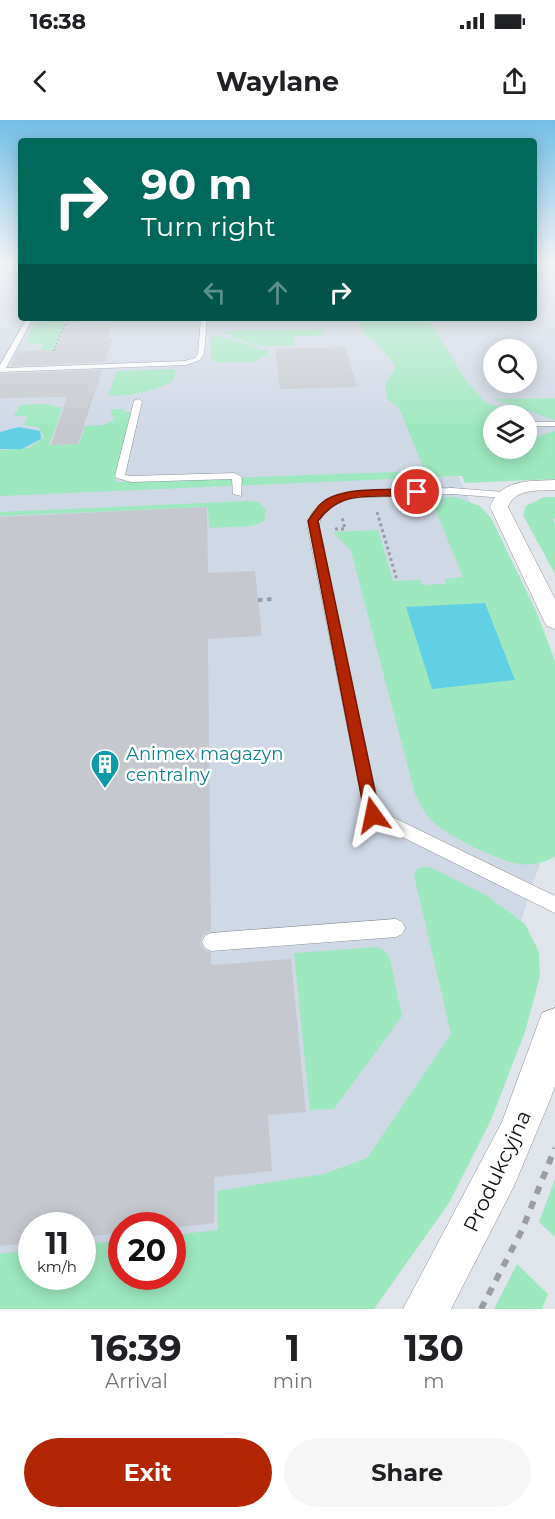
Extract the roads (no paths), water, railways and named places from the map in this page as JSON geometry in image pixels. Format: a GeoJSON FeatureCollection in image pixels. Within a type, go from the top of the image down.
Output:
{"type":"FeatureCollection","features":[{"type":"Feature","properties":{"kind":"street"},"geometry":{"type":"LineString","coordinates":[[555,485],[516,489],[504,495],[499,507],[555,621]]}},
{"type":"Feature","properties":{"kind":"street","name":"Produkcyjna"},"geometry":{"type":"LineString","coordinates":[[426,1309],[478,1217],[525,1114],[555,1026]]}},
{"type":"Feature","properties":{"kind":"lane"},"geometry":{"type":"LineString","coordinates":[[28,321],[3,371],[186,363],[198,358],[201,354],[204,321]]}},
{"type":"Feature","properties":{"kind":"lane"},"geometry":{"type":"LineString","coordinates":[[138,401],[120,476],[131,479],[234,476],[237,477],[238,494]]}},
{"type":"Feature","properties":{"kind":"lane"},"geometry":{"type":"LineString","coordinates":[[537,424],[555,423]]}},
{"type":"Feature","properties":{"kind":"lane"},"geometry":{"type":"LineString","coordinates":[[504,495],[452,490],[349,495],[325,504],[317,512],[313,529],[373,815],[555,904]]}},
{"type":"Feature","properties":{"kind":"lane"},"geometry":{"type":"LineString","coordinates":[[211,942],[396,928]]}},
{"type":"Feature","properties":{"kind":"water"},"geometry":{"type":"Polygon","coordinates":[[[19,427],[40,431],[41,439],[22,449],[0,449],[0,432],[19,427]]]}},
{"type":"Feature","properties":{"kind":"water"},"geometry":{"type":"Polygon","coordinates":[[[485,603],[515,680],[432,689],[406,607],[485,603]]]}},
{"type":"Feature","properties":{"kind":"place","name":"Animex magazyn centralny"},"geometry":{"type":"Point","coordinates":[105,790]}}]}
